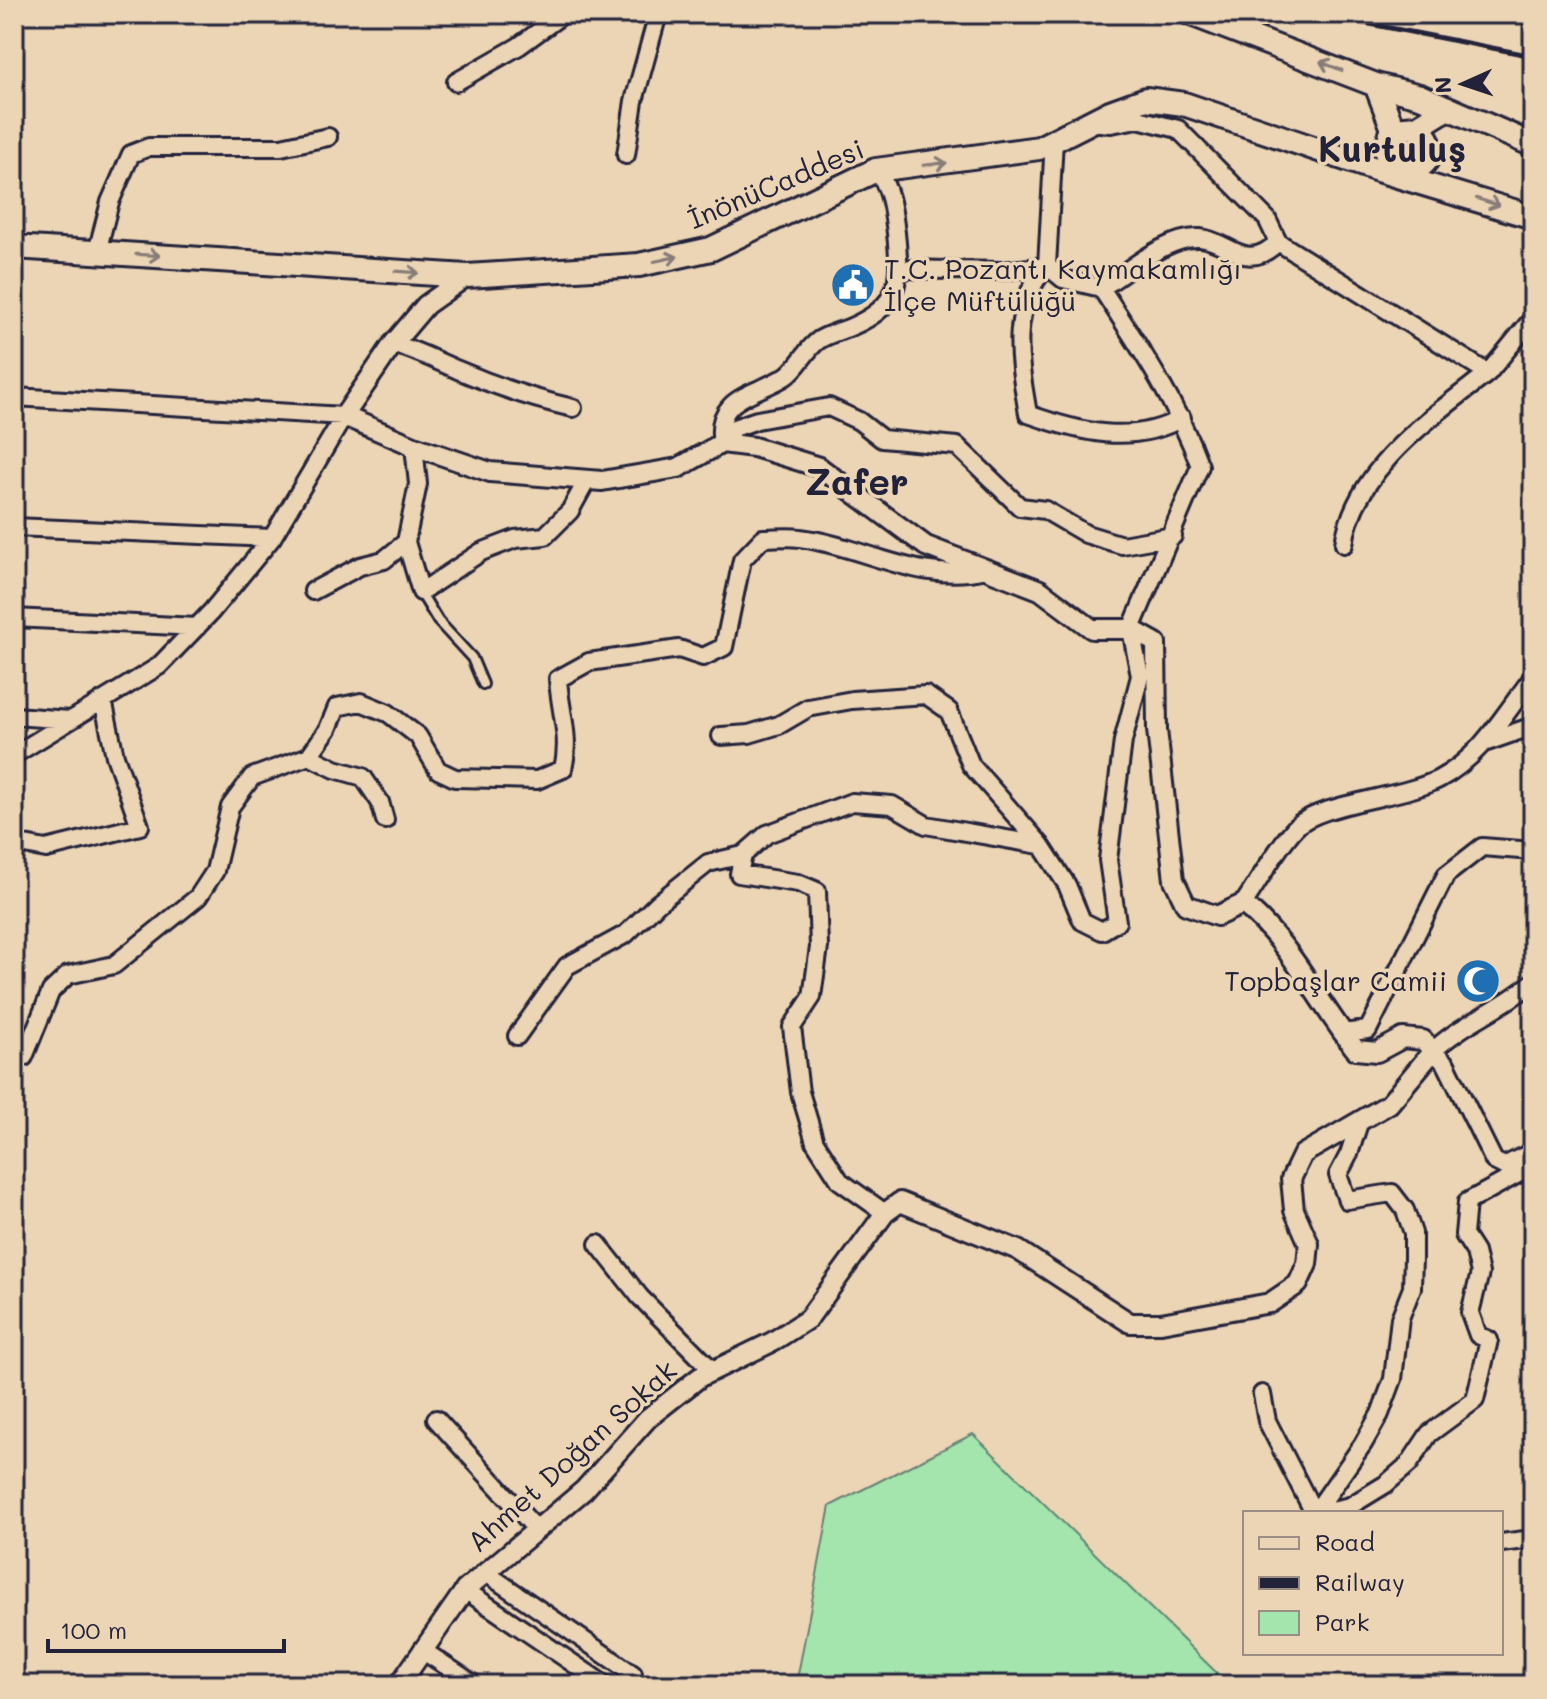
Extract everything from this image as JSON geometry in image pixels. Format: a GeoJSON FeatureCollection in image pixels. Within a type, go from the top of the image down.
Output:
{"type":"FeatureCollection","features":[{"type":"Feature","properties":{"kind":"main road"},"geometry":{"type":"LineString","coordinates":[[1191,14],[1376,85],[1448,108],[1533,145]]}},
{"type":"Feature","properties":{"kind":"main road"},"geometry":{"type":"LineString","coordinates":[[1352,159],[1389,140],[1405,125],[1417,127],[1426,134],[1431,145],[1429,157],[1422,166],[1411,170],[1399,169],[1390,162],[1389,140],[1376,85]]}},
{"type":"Feature","properties":{"kind":"main road","name":"İnönüCaddesi"},"geometry":{"type":"LineString","coordinates":[[14,247],[467,276],[639,265],[711,249],[876,170],[980,159],[1039,148],[1090,122],[1146,99],[1184,104],[1381,171],[1533,217]]}},
{"type":"Feature","properties":{"kind":"main road"},"geometry":{"type":"LineString","coordinates":[[1417,127],[1448,108]]}},
{"type":"Feature","properties":{"kind":"main road"},"geometry":{"type":"LineString","coordinates":[[1422,166],[1442,188]]}},
{"type":"Feature","properties":{"kind":"street"},"geometry":{"type":"LineString","coordinates":[[456,82],[519,46],[563,14]]}},
{"type":"Feature","properties":{"kind":"street"},"geometry":{"type":"LineString","coordinates":[[626,155],[634,101],[658,14]]}},
{"type":"Feature","properties":{"kind":"street"},"geometry":{"type":"LineString","coordinates":[[1090,122],[1111,124],[1138,119],[1178,129],[1267,219],[1278,242],[1488,373]]}},
{"type":"Feature","properties":{"kind":"street"},"geometry":{"type":"LineString","coordinates":[[97,252],[110,202],[131,154],[149,147],[281,147],[328,137]]}},
{"type":"Feature","properties":{"kind":"street"},"geometry":{"type":"LineString","coordinates":[[1054,140],[1047,266],[1037,277],[1020,314],[1021,370],[1028,414],[1111,436],[1163,429],[1182,418]]}},
{"type":"Feature","properties":{"kind":"street"},"geometry":{"type":"LineString","coordinates":[[722,443],[719,428],[726,411],[746,393],[787,375],[819,340],[856,325],[885,307],[895,292],[899,269],[893,203],[876,170]]}},
{"type":"Feature","properties":{"kind":"street"},"geometry":{"type":"LineString","coordinates":[[1101,288],[1171,245],[1200,238],[1242,257],[1267,253],[1278,242]]}},
{"type":"Feature","properties":{"kind":"street"},"geometry":{"type":"LineString","coordinates":[[721,736],[749,734],[823,705],[926,695],[949,711],[971,765],[1041,845],[1067,885],[1082,921],[1102,931],[1117,922],[1108,860],[1123,741],[1140,676],[1131,629],[1173,536],[1200,466],[1182,418],[1136,339],[1101,288],[1063,279],[1047,266],[1002,271],[899,269]]}},
{"type":"Feature","properties":{"kind":"street"},"geometry":{"type":"LineString","coordinates":[[14,755],[159,666],[197,627],[272,538],[344,416],[393,344],[426,305],[467,276]]}},
{"type":"Feature","properties":{"kind":"street"},"geometry":{"type":"LineString","coordinates":[[1344,544],[1347,522],[1361,491],[1408,441],[1488,373],[1533,318]]}},
{"type":"Feature","properties":{"kind":"street"},"geometry":{"type":"LineString","coordinates":[[393,344],[419,351],[456,370],[535,399],[573,408]]}},
{"type":"Feature","properties":{"kind":"street"},"geometry":{"type":"LineString","coordinates":[[14,397],[344,416],[414,446],[490,472],[602,481],[678,468],[722,443],[734,428],[757,420],[829,407],[859,421],[882,439],[957,446],[1020,507],[1045,510],[1086,534],[1122,545],[1173,536]]}},
{"type":"Feature","properties":{"kind":"street"},"geometry":{"type":"LineString","coordinates":[[722,443],[754,447],[819,467],[926,546],[1040,590],[1092,629],[1131,629],[1156,643],[1157,730],[1174,880],[1186,905],[1217,916],[1243,904],[1296,826],[1326,812],[1395,795],[1439,779],[1487,742],[1533,677]]}},
{"type":"Feature","properties":{"kind":"street"},"geometry":{"type":"LineString","coordinates":[[414,446],[418,484],[406,542],[421,592],[481,552],[515,539],[545,536],[570,511],[587,480]]}},
{"type":"Feature","properties":{"kind":"street"},"geometry":{"type":"LineString","coordinates":[[14,527],[272,538]]}},
{"type":"Feature","properties":{"kind":"street"},"geometry":{"type":"LineString","coordinates":[[14,1060],[24,1057],[51,991],[68,975],[114,965],[198,897],[215,871],[230,807],[252,777],[309,756],[328,729],[337,707],[361,702],[388,713],[418,736],[438,770],[455,778],[537,780],[563,769],[569,745],[559,704],[558,679],[589,662],[679,649],[703,657],[724,647],[742,560],[763,538],[800,538],[896,562],[918,571],[961,575],[986,569]]}},
{"type":"Feature","properties":{"kind":"street"},"geometry":{"type":"LineString","coordinates":[[313,591],[360,566],[384,560],[406,542]]}},
{"type":"Feature","properties":{"kind":"street"},"geometry":{"type":"LineString","coordinates":[[14,618],[197,627]]}},
{"type":"Feature","properties":{"kind":"street"},"geometry":{"type":"LineString","coordinates":[[14,843],[46,849],[140,826],[115,756],[103,700]]}},
{"type":"Feature","properties":{"kind":"street"},"geometry":{"type":"LineString","coordinates":[[14,716],[70,720]]}},
{"type":"Feature","properties":{"kind":"street"},"geometry":{"type":"LineString","coordinates":[[1487,742],[1533,726]]}},
{"type":"Feature","properties":{"kind":"street"},"geometry":{"type":"LineString","coordinates":[[309,756],[335,769],[363,777],[380,802],[385,820]]}},
{"type":"Feature","properties":{"kind":"street"},"geometry":{"type":"LineString","coordinates":[[517,1036],[567,966],[626,934],[658,903],[708,863],[743,855],[767,834],[852,802],[892,805],[926,825],[1041,845]]}},
{"type":"Feature","properties":{"kind":"street"},"geometry":{"type":"LineString","coordinates":[[1342,1033],[1368,1030],[1446,875],[1482,847],[1511,846],[1533,851]]}},
{"type":"Feature","properties":{"kind":"street"},"geometry":{"type":"LineString","coordinates":[[743,855],[739,874],[798,883],[817,891],[819,947],[812,997],[792,1027],[800,1092],[815,1142],[840,1181],[885,1213],[900,1202],[1018,1250],[1130,1323],[1161,1323],[1205,1314],[1238,1312],[1270,1303],[1298,1284],[1307,1264],[1309,1244],[1294,1210],[1291,1179],[1303,1154],[1389,1104],[1450,1035],[1513,1000],[1533,982]]}},
{"type":"Feature","properties":{"kind":"street"},"geometry":{"type":"LineString","coordinates":[[1243,904],[1265,922],[1356,1050],[1377,1052],[1403,1038],[1423,1040],[1446,1064],[1494,1161],[1504,1166],[1531,1152]]}},
{"type":"Feature","properties":{"kind":"street"},"geometry":{"type":"LineString","coordinates":[[1317,1511],[1380,1414],[1393,1379],[1400,1318],[1412,1288],[1413,1233],[1405,1210],[1392,1193],[1347,1200],[1338,1175],[1349,1154],[1360,1120]]}},
{"type":"Feature","properties":{"kind":"street"},"geometry":{"type":"LineString","coordinates":[[1326,1511],[1350,1506],[1386,1484],[1409,1464],[1429,1434],[1475,1400],[1489,1340],[1478,1335],[1470,1313],[1480,1273],[1475,1252],[1464,1235],[1467,1202],[1518,1174],[1531,1152]]}},
{"type":"Feature","properties":{"kind":"street","name":"Ahmet Doğan Sokak"},"geometry":{"type":"LineString","coordinates":[[399,1685],[465,1590],[584,1490],[648,1418],[713,1371],[772,1342],[808,1319],[885,1213]]}},
{"type":"Feature","properties":{"kind":"street"},"geometry":{"type":"LineString","coordinates":[[598,1244],[640,1297],[713,1371]]}},
{"type":"Feature","properties":{"kind":"street"},"geometry":{"type":"LineString","coordinates":[[1262,1394],[1267,1421],[1315,1511]]}},
{"type":"Feature","properties":{"kind":"street"},"geometry":{"type":"LineString","coordinates":[[436,1419],[537,1530]]}},
{"type":"Feature","properties":{"kind":"street"},"geometry":{"type":"LineString","coordinates":[[1503,1543],[1533,1539]]}},
{"type":"Feature","properties":{"kind":"street"},"geometry":{"type":"LineString","coordinates":[[486,1573],[633,1674]]}},
{"type":"Feature","properties":{"kind":"street"},"geometry":{"type":"LineString","coordinates":[[465,1590],[605,1685]]}},
{"type":"Feature","properties":{"kind":"street"},"geometry":{"type":"LineString","coordinates":[[422,1650],[475,1685]]}},
{"type":"Feature","properties":{"kind":"lane"},"geometry":{"type":"LineString","coordinates":[[421,592],[438,621],[472,658],[483,684]]}},
{"type":"Feature","properties":{"kind":"green space"},"geometry":{"type":"Polygon","coordinates":[[[973,1434],[1229,1685],[796,1685],[830,1506],[973,1434]]]}},
{"type":"Feature","properties":{"kind":"railway"},"geometry":{"type":"LineString","coordinates":[[1319,14],[1533,56]]}},
{"type":"Feature","properties":{"kind":"place","name":"T.C. Pozantı Kaymakamlığı İlçe Müftülüğü"},"geometry":{"type":"Point","coordinates":[853,285]}},
{"type":"Feature","properties":{"kind":"place","name":"Topbaşlar Camii"},"geometry":{"type":"Point","coordinates":[1478,981]}},
{"type":"Feature","properties":{"kind":"district","name":"Kurtuluş"},"geometry":{"type":"Point","coordinates":[1392,149]}},
{"type":"Feature","properties":{"kind":"district","name":"Zafer"},"geometry":{"type":"Point","coordinates":[857,482]}}]}
